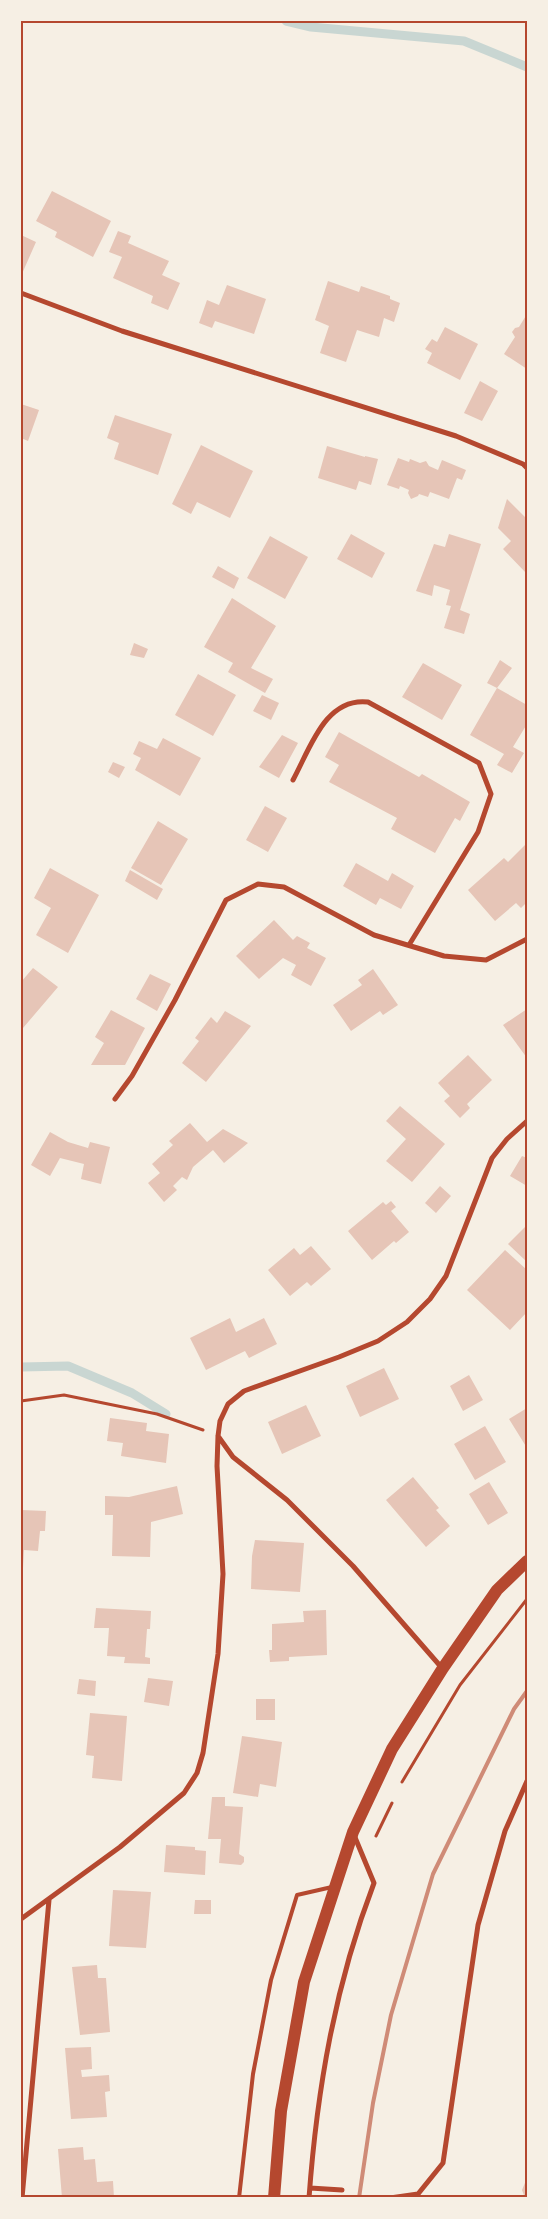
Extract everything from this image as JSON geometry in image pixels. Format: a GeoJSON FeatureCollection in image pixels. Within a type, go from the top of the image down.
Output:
{"type":"FeatureCollection","features":[{"type":"Feature","properties":{"kind":"main road"},"geometry":{"type":"LineString","coordinates":[[274,2198],[282,2111],[304,1982],[352,1832],[392,1749],[443,1668],[497,1590],[527,1561]]}},
{"type":"Feature","properties":{"kind":"street"},"geometry":{"type":"LineString","coordinates":[[21,293],[122,331],[456,436],[523,464],[527,468]]}},
{"type":"Feature","properties":{"kind":"street"},"geometry":{"type":"LineString","coordinates":[[293,780],[327,719],[335,710],[358,700],[368,702],[478,763],[491,794],[478,832],[409,945]]}},
{"type":"Feature","properties":{"kind":"street"},"geometry":{"type":"LineString","coordinates":[[115,1099],[132,1076],[175,1000],[226,900],[258,884],[284,887],[374,935],[444,956],[486,960],[527,939]]}},
{"type":"Feature","properties":{"kind":"street"},"geometry":{"type":"LineString","coordinates":[[21,1919],[120,1848],[184,1793],[197,1774],[203,1753],[218,1654],[223,1574],[217,1466],[218,1436],[220,1421],[228,1404],[244,1391],[378,1341],[407,1322],[430,1299],[446,1276],[492,1158],[507,1139],[527,1121]]}},
{"type":"Feature","properties":{"kind":"street"},"geometry":{"type":"LineString","coordinates":[[218,1436],[233,1457],[287,1500],[346,1559],[443,1668]]}},
{"type":"Feature","properties":{"kind":"street"},"geometry":{"type":"LineString","coordinates":[[390,2198],[418,2194],[443,2163],[478,1926],[505,1831],[527,1781]]}},
{"type":"Feature","properties":{"kind":"street"},"geometry":{"type":"LineString","coordinates":[[309,2198],[324,2061],[336,2002],[351,1946],[374,1883],[352,1832]]}},
{"type":"Feature","properties":{"kind":"street"},"geometry":{"type":"LineString","coordinates":[[22,2198],[49,1900]]}},
{"type":"Feature","properties":{"kind":"street"},"geometry":{"type":"LineString","coordinates":[[310,2188],[342,2190]]}},
{"type":"Feature","properties":{"kind":"lane"},"geometry":{"type":"LineString","coordinates":[[239,2198],[252,2074],[270,1980],[297,1896],[335,1886]]}},
{"type":"Feature","properties":{"kind":"path"},"geometry":{"type":"LineString","coordinates":[[21,1401],[64,1396],[157,1414],[218,1436]]}},
{"type":"Feature","properties":{"kind":"building"},"geometry":{"type":"Polygon","coordinates":[[[52,191],[111,221],[93,257],[55,237],[57,232],[36,221],[52,191]]]}},
{"type":"Feature","properties":{"kind":"building"},"geometry":{"type":"Polygon","coordinates":[[[118,231],[131,236],[128,243],[169,261],[162,275],[180,283],[168,310],[151,303],[153,296],[113,278],[122,257],[109,252],[118,231]]]}},
{"type":"Feature","properties":{"kind":"building"},"geometry":{"type":"Polygon","coordinates":[[[21,235],[36,242],[21,276],[21,235]]]}},
{"type":"Feature","properties":{"kind":"building"},"geometry":{"type":"Polygon","coordinates":[[[328,281],[359,292],[361,286],[390,296],[390,299],[400,303],[394,322],[384,318],[379,337],[357,330],[346,362],[320,353],[329,326],[315,320],[328,281]]]}},
{"type":"Feature","properties":{"kind":"building"},"geometry":{"type":"Polygon","coordinates":[[[227,285],[266,299],[254,334],[215,321],[212,328],[199,323],[207,300],[219,305],[227,285]]]}},
{"type":"Feature","properties":{"kind":"building"},"geometry":{"type":"Polygon","coordinates":[[[527,314],[527,369],[504,354],[515,337],[512,332],[515,328],[519,327],[527,314]]]}},
{"type":"Feature","properties":{"kind":"building"},"geometry":{"type":"Polygon","coordinates":[[[445,327],[478,344],[460,380],[427,363],[432,353],[425,349],[432,339],[437,342],[445,327]]]}},
{"type":"Feature","properties":{"kind":"building"},"geometry":{"type":"Polygon","coordinates":[[[480,381],[498,391],[482,421],[464,413],[480,381]]]}},
{"type":"Feature","properties":{"kind":"building"},"geometry":{"type":"Polygon","coordinates":[[[21,404],[39,410],[28,441],[21,438],[21,404]]]}},
{"type":"Feature","properties":{"kind":"building"},"geometry":{"type":"Polygon","coordinates":[[[115,415],[172,434],[158,475],[114,459],[119,443],[107,438],[115,415]]]}},
{"type":"Feature","properties":{"kind":"building"},"geometry":{"type":"Polygon","coordinates":[[[201,445],[253,471],[230,518],[197,502],[191,514],[172,504],[201,445]]]}},
{"type":"Feature","properties":{"kind":"building"},"geometry":{"type":"Polygon","coordinates":[[[327,446],[378,459],[371,485],[359,481],[356,490],[318,478],[327,446]]]}},
{"type":"Feature","properties":{"kind":"building"},"geometry":{"type":"Polygon","coordinates":[[[398,458],[409,462],[410,459],[420,463],[426,461],[429,466],[438,470],[442,460],[466,470],[462,480],[457,478],[449,499],[430,492],[428,497],[419,494],[411,499],[408,493],[409,490],[400,486],[399,489],[387,485],[398,458]]]}},
{"type":"Feature","properties":{"kind":"building"},"geometry":{"type":"Polygon","coordinates":[[[507,499],[527,519],[527,574],[503,549],[511,541],[498,528],[507,499]]]}},
{"type":"Feature","properties":{"kind":"building"},"geometry":{"type":"Polygon","coordinates":[[[351,534],[385,553],[372,578],[337,559],[351,534]]]}},
{"type":"Feature","properties":{"kind":"building"},"geometry":{"type":"Polygon","coordinates":[[[449,534],[481,544],[460,610],[470,614],[464,634],[444,628],[451,606],[446,605],[450,590],[434,585],[432,596],[416,591],[434,544],[445,547],[449,534]]]}},
{"type":"Feature","properties":{"kind":"building"},"geometry":{"type":"Polygon","coordinates":[[[270,536],[308,557],[285,599],[247,578],[270,536]]]}},
{"type":"Feature","properties":{"kind":"building"},"geometry":{"type":"Polygon","coordinates":[[[218,566],[239,578],[234,589],[212,577],[218,566]]]}},
{"type":"Feature","properties":{"kind":"building"},"geometry":{"type":"Polygon","coordinates":[[[232,598],[276,626],[251,668],[273,679],[265,693],[228,672],[233,663],[204,647],[232,598]]]}},
{"type":"Feature","properties":{"kind":"building"},"geometry":{"type":"Polygon","coordinates":[[[134,643],[148,649],[144,658],[130,655],[134,643]]]}},
{"type":"Feature","properties":{"kind":"building"},"geometry":{"type":"Polygon","coordinates":[[[500,660],[512,668],[497,688],[487,683],[500,660]]]}},
{"type":"Feature","properties":{"kind":"building"},"geometry":{"type":"Polygon","coordinates":[[[423,663],[462,685],[442,720],[402,697],[423,663]]]}},
{"type":"Feature","properties":{"kind":"building"},"geometry":{"type":"Polygon","coordinates":[[[198,674],[236,695],[213,736],[175,715],[198,674]]]}},
{"type":"Feature","properties":{"kind":"building"},"geometry":{"type":"Polygon","coordinates":[[[497,688],[527,705],[527,724],[513,747],[524,753],[512,773],[497,765],[504,754],[470,735],[497,688]]]}},
{"type":"Feature","properties":{"kind":"building"},"geometry":{"type":"Polygon","coordinates":[[[262,695],[279,703],[271,720],[253,711],[262,695]]]}},
{"type":"Feature","properties":{"kind":"building"},"geometry":{"type":"Polygon","coordinates":[[[339,732],[419,777],[422,774],[470,802],[460,821],[455,818],[435,853],[391,829],[397,818],[329,782],[339,765],[325,757],[339,732]]]}},
{"type":"Feature","properties":{"kind":"building"},"geometry":{"type":"Polygon","coordinates":[[[282,735],[298,743],[279,778],[259,767],[282,735]]]}},
{"type":"Feature","properties":{"kind":"building"},"geometry":{"type":"Polygon","coordinates":[[[163,738],[201,758],[180,796],[135,770],[141,758],[133,754],[139,741],[157,749],[163,738]]]}},
{"type":"Feature","properties":{"kind":"building"},"geometry":{"type":"Polygon","coordinates":[[[113,762],[125,767],[119,778],[108,772],[113,762]]]}},
{"type":"Feature","properties":{"kind":"building"},"geometry":{"type":"Polygon","coordinates":[[[265,806],[287,818],[268,852],[246,840],[265,806]]]}},
{"type":"Feature","properties":{"kind":"building"},"geometry":{"type":"Polygon","coordinates":[[[158,821],[188,839],[161,885],[131,868],[158,821]]]}},
{"type":"Feature","properties":{"kind":"building"},"geometry":{"type":"Polygon","coordinates":[[[527,843],[527,902],[521,908],[516,903],[495,921],[468,890],[504,858],[508,862],[527,843]]]}},
{"type":"Feature","properties":{"kind":"building"},"geometry":{"type":"Polygon","coordinates":[[[356,863],[388,881],[392,873],[414,886],[401,909],[380,898],[376,905],[343,886],[356,863]]]}},
{"type":"Feature","properties":{"kind":"building"},"geometry":{"type":"Polygon","coordinates":[[[50,868],[99,895],[68,953],[36,935],[51,908],[34,898],[50,868]]]}},
{"type":"Feature","properties":{"kind":"building"},"geometry":{"type":"Polygon","coordinates":[[[130,870],[163,889],[157,900],[125,881],[130,870]]]}},
{"type":"Feature","properties":{"kind":"building"},"geometry":{"type":"Polygon","coordinates":[[[274,920],[293,940],[297,936],[310,943],[307,948],[326,958],[311,986],[291,975],[296,965],[283,958],[259,979],[236,956],[274,920]]]}},
{"type":"Feature","properties":{"kind":"building"},"geometry":{"type":"Polygon","coordinates":[[[33,968],[58,987],[23,1028],[21,1026],[21,982],[33,968]]]}},
{"type":"Feature","properties":{"kind":"building"},"geometry":{"type":"Polygon","coordinates":[[[373,969],[398,1005],[383,1015],[380,1011],[351,1031],[333,1005],[362,985],[358,980],[373,969]]]}},
{"type":"Feature","properties":{"kind":"building"},"geometry":{"type":"Polygon","coordinates":[[[150,974],[171,984],[157,1011],[136,999],[150,974]]]}},
{"type":"Feature","properties":{"kind":"building"},"geometry":{"type":"Polygon","coordinates":[[[527,1009],[527,1058],[503,1025],[527,1009]]]}},
{"type":"Feature","properties":{"kind":"building"},"geometry":{"type":"Polygon","coordinates":[[[111,1010],[145,1028],[125,1065],[91,1065],[104,1043],[95,1037],[111,1010]]]}},
{"type":"Feature","properties":{"kind":"building"},"geometry":{"type":"Polygon","coordinates":[[[225,1011],[251,1026],[206,1082],[182,1063],[199,1041],[195,1038],[211,1017],[217,1023],[225,1011]]]}},
{"type":"Feature","properties":{"kind":"building"},"geometry":{"type":"Polygon","coordinates":[[[468,1055],[492,1080],[467,1104],[470,1108],[460,1118],[444,1101],[450,1096],[438,1083],[468,1055]]]}},
{"type":"Feature","properties":{"kind":"building"},"geometry":{"type":"Polygon","coordinates":[[[400,1106],[445,1144],[412,1182],[386,1161],[406,1139],[386,1121],[400,1106]]]}},
{"type":"Feature","properties":{"kind":"building"},"geometry":{"type":"Polygon","coordinates":[[[190,1123],[207,1142],[223,1129],[248,1143],[224,1163],[213,1150],[193,1167],[187,1180],[182,1177],[173,1186],[177,1190],[164,1202],[148,1183],[160,1173],[152,1164],[173,1145],[169,1141],[190,1123]]]}},
{"type":"Feature","properties":{"kind":"building"},"geometry":{"type":"Polygon","coordinates":[[[50,1132],[68,1142],[88,1148],[90,1142],[110,1147],[101,1184],[81,1179],[84,1164],[60,1158],[50,1176],[31,1165],[50,1132]]]}},
{"type":"Feature","properties":{"kind":"building"},"geometry":{"type":"Polygon","coordinates":[[[522,1156],[527,1158],[527,1186],[510,1176],[522,1156]]]}},
{"type":"Feature","properties":{"kind":"building"},"geometry":{"type":"Polygon","coordinates":[[[440,1186],[451,1196],[436,1213],[425,1203],[440,1186]]]}},
{"type":"Feature","properties":{"kind":"building"},"geometry":{"type":"Polygon","coordinates":[[[391,1201],[396,1207],[391,1211],[409,1232],[396,1243],[394,1241],[372,1260],[348,1231],[383,1202],[386,1205],[391,1201]]]}},
{"type":"Feature","properties":{"kind":"building"},"geometry":{"type":"Polygon","coordinates":[[[527,1225],[527,1262],[508,1244],[527,1225]]]}},
{"type":"Feature","properties":{"kind":"building"},"geometry":{"type":"Polygon","coordinates":[[[311,1246],[331,1269],[311,1286],[307,1282],[290,1296],[268,1270],[294,1248],[300,1255],[311,1246]]]}},
{"type":"Feature","properties":{"kind":"building"},"geometry":{"type":"Polygon","coordinates":[[[505,1250],[527,1270],[527,1312],[510,1330],[467,1290],[505,1250]]]}},
{"type":"Feature","properties":{"kind":"building"},"geometry":{"type":"Polygon","coordinates":[[[230,1318],[236,1332],[264,1318],[277,1344],[249,1358],[245,1351],[206,1370],[190,1338],[230,1318]]]}},
{"type":"Feature","properties":{"kind":"building"},"geometry":{"type":"Polygon","coordinates":[[[384,1368],[399,1399],[360,1417],[346,1386],[384,1368]]]}},
{"type":"Feature","properties":{"kind":"building"},"geometry":{"type":"Polygon","coordinates":[[[469,1375],[483,1400],[463,1411],[450,1386],[469,1375]]]}},
{"type":"Feature","properties":{"kind":"building"},"geometry":{"type":"Polygon","coordinates":[[[306,1405],[321,1436],[282,1454],[268,1422],[306,1405]]]}},
{"type":"Feature","properties":{"kind":"building"},"geometry":{"type":"Polygon","coordinates":[[[527,1408],[527,1448],[509,1419],[527,1408]]]}},
{"type":"Feature","properties":{"kind":"building"},"geometry":{"type":"Polygon","coordinates":[[[110,1418],[147,1423],[146,1431],[169,1434],[166,1463],[121,1456],[123,1443],[107,1441],[110,1418]]]}},
{"type":"Feature","properties":{"kind":"building"},"geometry":{"type":"Polygon","coordinates":[[[485,1426],[506,1462],[475,1480],[454,1444],[485,1426]]]}},
{"type":"Feature","properties":{"kind":"building"},"geometry":{"type":"Polygon","coordinates":[[[413,1477],[439,1508],[436,1510],[450,1526],[426,1547],[386,1500],[413,1477]]]}},
{"type":"Feature","properties":{"kind":"building"},"geometry":{"type":"Polygon","coordinates":[[[489,1482],[508,1513],[488,1525],[469,1494],[489,1482]]]}},
{"type":"Feature","properties":{"kind":"building"},"geometry":{"type":"Polygon","coordinates":[[[177,1486],[183,1514],[151,1522],[150,1557],[112,1556],[113,1515],[105,1515],[105,1496],[129,1497],[177,1486]]]}},
{"type":"Feature","properties":{"kind":"building"},"geometry":{"type":"Polygon","coordinates":[[[21,1510],[46,1511],[45,1531],[40,1531],[38,1551],[24,1550],[23,1568],[21,1510]]]}},
{"type":"Feature","properties":{"kind":"building"},"geometry":{"type":"Polygon","coordinates":[[[255,1540],[304,1543],[300,1592],[251,1589],[252,1556],[255,1540]]]}},
{"type":"Feature","properties":{"kind":"building"},"geometry":{"type":"Polygon","coordinates":[[[96,1608],[151,1611],[150,1629],[147,1629],[145,1657],[150,1658],[150,1664],[124,1663],[125,1657],[107,1656],[109,1628],[94,1628],[96,1608]]]}},
{"type":"Feature","properties":{"kind":"building"},"geometry":{"type":"Polygon","coordinates":[[[326,1610],[327,1655],[289,1657],[289,1661],[270,1662],[269,1650],[272,1650],[272,1624],[304,1622],[303,1611],[326,1610]]]}},
{"type":"Feature","properties":{"kind":"building"},"geometry":{"type":"Polygon","coordinates":[[[148,1678],[173,1681],[169,1706],[144,1702],[148,1678]]]}},
{"type":"Feature","properties":{"kind":"building"},"geometry":{"type":"Polygon","coordinates":[[[79,1679],[96,1681],[95,1696],[77,1694],[79,1679]]]}},
{"type":"Feature","properties":{"kind":"building"},"geometry":{"type":"Polygon","coordinates":[[[256,1699],[275,1699],[275,1720],[256,1720],[256,1699]]]}},
{"type":"Feature","properties":{"kind":"building"},"geometry":{"type":"Polygon","coordinates":[[[90,1713],[127,1716],[122,1781],[92,1778],[94,1756],[86,1755],[90,1713]]]}},
{"type":"Feature","properties":{"kind":"building"},"geometry":{"type":"Polygon","coordinates":[[[242,1736],[282,1742],[276,1787],[260,1784],[258,1797],[233,1793],[242,1736]]]}},
{"type":"Feature","properties":{"kind":"building"},"geometry":{"type":"Polygon","coordinates":[[[212,1797],[225,1797],[225,1806],[243,1807],[239,1854],[244,1857],[244,1862],[241,1865],[219,1863],[221,1839],[208,1839],[212,1797]]]}},
{"type":"Feature","properties":{"kind":"building"},"geometry":{"type":"Polygon","coordinates":[[[166,1845],[195,1847],[195,1850],[206,1851],[205,1875],[164,1872],[166,1845]]]}},
{"type":"Feature","properties":{"kind":"building"},"geometry":{"type":"Polygon","coordinates":[[[113,1890],[151,1892],[146,1948],[109,1946],[113,1890]]]}},
{"type":"Feature","properties":{"kind":"building"},"geometry":{"type":"Polygon","coordinates":[[[195,1900],[211,1900],[211,1914],[194,1914],[195,1900]]]}},
{"type":"Feature","properties":{"kind":"building"},"geometry":{"type":"Polygon","coordinates":[[[97,1965],[98,1978],[106,1978],[110,2032],[80,2035],[72,1967],[97,1965]]]}},
{"type":"Feature","properties":{"kind":"building"},"geometry":{"type":"Polygon","coordinates":[[[91,2047],[92,2069],[81,2070],[82,2077],[109,2075],[110,2091],[105,2092],[107,2117],[71,2119],[65,2048],[91,2047]]]}},
{"type":"Feature","properties":{"kind":"building"},"geometry":{"type":"Polygon","coordinates":[[[83,2147],[84,2160],[95,2159],[97,2182],[113,2181],[114,2198],[62,2198],[58,2149],[83,2147]]]}},
{"type":"Feature","properties":{"kind":"building"},"geometry":{"type":"Polygon","coordinates":[[[527,2178],[527,2198],[525,2198],[522,2190],[527,2178]]]}},
{"type":"Feature","properties":{"kind":"waterway"},"geometry":{"type":"LineString","coordinates":[[286,21],[311,27],[464,41],[527,67]]}},
{"type":"Feature","properties":{"kind":"waterway"},"geometry":{"type":"LineString","coordinates":[[21,1367],[68,1366],[132,1393],[166,1414]]}},
{"type":"Feature","properties":{"kind":"railway"},"geometry":{"type":"LineString","coordinates":[[359,2198],[373,2103],[391,2015],[433,1874],[514,1709],[527,1691]]}}]}
